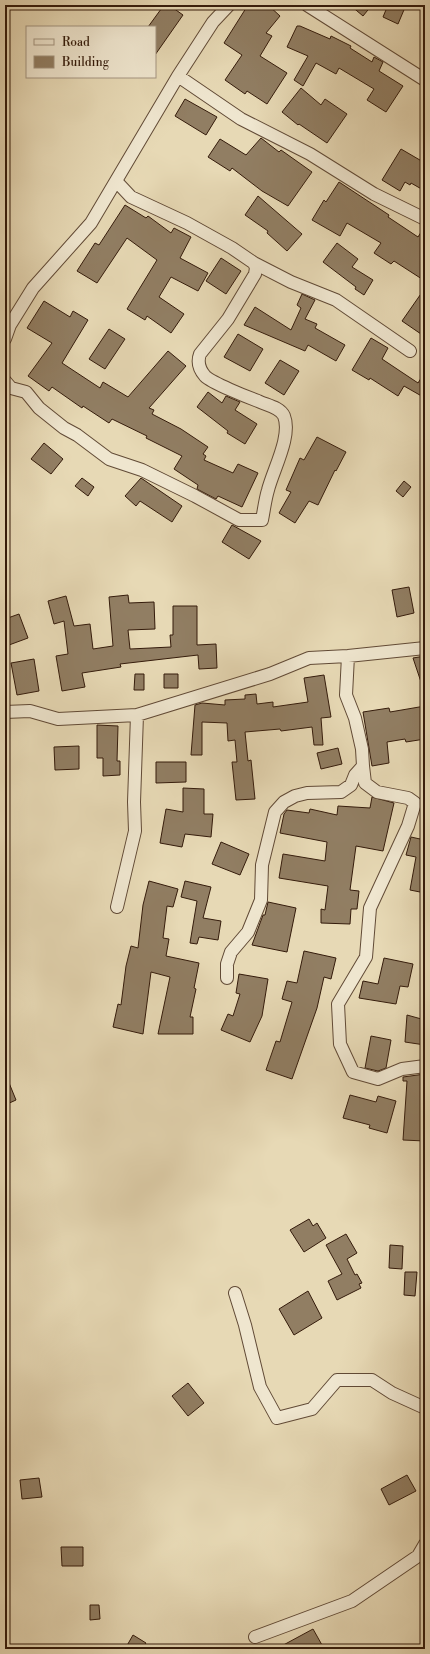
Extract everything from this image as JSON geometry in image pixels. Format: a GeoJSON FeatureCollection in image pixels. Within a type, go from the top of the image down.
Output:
{"type":"FeatureCollection","features":[{"type":"Feature","properties":{"kind":"street"},"geometry":{"type":"LineString","coordinates":[[5,339],[10,325],[32,288],[91,223],[178,76],[213,22],[228,5]]}},
{"type":"Feature","properties":{"kind":"street"},"geometry":{"type":"LineString","coordinates":[[307,5],[425,80]]}},
{"type":"Feature","properties":{"kind":"street"},"geometry":{"type":"LineString","coordinates":[[178,76],[241,119],[310,154],[374,194],[425,219]]}},
{"type":"Feature","properties":{"kind":"street"},"geometry":{"type":"LineString","coordinates":[[116,181],[131,197],[186,223],[232,248],[254,264],[291,282],[336,300],[410,351]]}},
{"type":"Feature","properties":{"kind":"street"},"geometry":{"type":"LineString","coordinates":[[5,380],[11,388],[26,392],[39,408],[64,428],[77,435],[109,459],[142,470],[239,520],[262,520],[268,490],[285,438],[285,424],[283,415],[276,408],[250,398],[206,377],[199,367],[198,360],[200,354],[228,319],[255,274],[256,268],[254,264]]}},
{"type":"Feature","properties":{"kind":"street"},"geometry":{"type":"LineString","coordinates":[[5,712],[30,711],[58,720],[137,715],[270,674],[309,658],[348,656],[425,648]]}},
{"type":"Feature","properties":{"kind":"street"},"geometry":{"type":"LineString","coordinates":[[348,656],[346,695],[355,718],[362,749],[365,783],[377,792],[408,798],[415,803],[408,826],[370,908],[366,957],[338,1004],[340,1044],[353,1072],[378,1079],[402,1069],[425,1066]]}},
{"type":"Feature","properties":{"kind":"street"},"geometry":{"type":"LineString","coordinates":[[117,907],[136,831],[134,802],[137,715]]}},
{"type":"Feature","properties":{"kind":"street"},"geometry":{"type":"LineString","coordinates":[[227,978],[227,964],[231,952],[248,932],[260,900],[262,865],[274,812],[284,802],[295,796],[307,793],[341,792],[351,785],[355,775],[363,766]]}},
{"type":"Feature","properties":{"kind":"street"},"geometry":{"type":"LineString","coordinates":[[235,1293],[245,1325],[260,1387],[277,1418],[312,1409],[338,1380],[372,1380],[392,1393],[425,1408]]}},
{"type":"Feature","properties":{"kind":"street"},"geometry":{"type":"LineString","coordinates":[[255,1636],[352,1601],[418,1556],[425,1544]]}},
{"type":"Feature","properties":{"kind":"building"},"geometry":{"type":"Polygon","coordinates":[[[164,5],[169,5],[183,15],[156,54],[156,26],[149,26],[164,5]]]}},
{"type":"Feature","properties":{"kind":"building"},"geometry":{"type":"Polygon","coordinates":[[[248,5],[268,5],[280,16],[266,33],[272,36],[260,56],[287,73],[267,104],[247,91],[245,94],[225,80],[242,55],[224,43],[248,5]]]}},
{"type":"Feature","properties":{"kind":"building"},"geometry":{"type":"Polygon","coordinates":[[[350,5],[372,5],[363,16],[350,5]]]}},
{"type":"Feature","properties":{"kind":"building"},"geometry":{"type":"Polygon","coordinates":[[[388,5],[406,5],[398,24],[383,17],[388,5]]]}},
{"type":"Feature","properties":{"kind":"building"},"geometry":{"type":"Polygon","coordinates":[[[297,26],[330,39],[331,36],[351,46],[350,48],[372,62],[374,57],[383,62],[379,71],[403,86],[386,112],[367,100],[374,89],[339,68],[336,74],[316,63],[303,86],[294,80],[308,56],[287,47],[297,26]]]}},
{"type":"Feature","properties":{"kind":"building"},"geometry":{"type":"Polygon","coordinates":[[[301,88],[321,105],[325,99],[347,114],[327,143],[299,124],[298,125],[282,112],[301,88]]]}},
{"type":"Feature","properties":{"kind":"building"},"geometry":{"type":"Polygon","coordinates":[[[185,99],[217,117],[206,135],[175,116],[185,99]]]}},
{"type":"Feature","properties":{"kind":"building"},"geometry":{"type":"Polygon","coordinates":[[[261,138],[279,152],[281,150],[312,172],[288,206],[262,191],[232,168],[230,171],[208,157],[220,139],[246,155],[261,138]]]}},
{"type":"Feature","properties":{"kind":"building"},"geometry":{"type":"Polygon","coordinates":[[[401,149],[425,163],[425,191],[411,183],[410,185],[405,182],[400,191],[382,180],[401,149]]]}},
{"type":"Feature","properties":{"kind":"building"},"geometry":{"type":"Polygon","coordinates":[[[339,182],[389,215],[388,217],[418,237],[425,226],[425,281],[394,261],[391,264],[374,253],[381,243],[347,223],[340,236],[312,220],[324,200],[326,202],[339,182]]]}},
{"type":"Feature","properties":{"kind":"building"},"geometry":{"type":"Polygon","coordinates":[[[258,196],[302,234],[287,251],[267,233],[268,231],[245,215],[258,196]]]}},
{"type":"Feature","properties":{"kind":"building"},"geometry":{"type":"Polygon","coordinates":[[[125,205],[146,218],[148,216],[171,233],[174,228],[191,237],[180,258],[208,273],[198,291],[171,277],[159,297],[184,314],[171,333],[147,316],[145,320],[127,309],[157,260],[127,238],[97,283],[77,271],[95,243],[99,245],[125,205]]]}},
{"type":"Feature","properties":{"kind":"building"},"geometry":{"type":"Polygon","coordinates":[[[337,243],[358,259],[352,267],[373,280],[364,295],[355,289],[356,287],[323,262],[337,243]]]}},
{"type":"Feature","properties":{"kind":"building"},"geometry":{"type":"Polygon","coordinates":[[[221,258],[241,271],[226,294],[206,281],[221,258]]]}},
{"type":"Feature","properties":{"kind":"building"},"geometry":{"type":"Polygon","coordinates":[[[425,288],[425,327],[421,334],[402,321],[425,288]]]}},
{"type":"Feature","properties":{"kind":"building"},"geometry":{"type":"Polygon","coordinates":[[[302,294],[315,300],[305,319],[317,324],[315,328],[345,345],[336,361],[308,345],[305,351],[244,325],[255,307],[291,330],[301,308],[297,305],[302,294]]]}},
{"type":"Feature","properties":{"kind":"building"},"geometry":{"type":"Polygon","coordinates":[[[44,301],[70,317],[73,311],[88,320],[62,363],[100,388],[103,382],[128,397],[168,351],[186,366],[149,408],[154,410],[152,414],[181,429],[208,447],[203,454],[206,456],[204,460],[233,473],[238,464],[258,473],[242,507],[218,496],[216,499],[197,489],[198,485],[174,469],[182,456],[146,438],[147,436],[112,419],[109,423],[83,406],[82,408],[52,387],[49,391],[28,376],[52,343],[27,328],[44,301]]]}},
{"type":"Feature","properties":{"kind":"building"},"geometry":{"type":"Polygon","coordinates":[[[109,329],[125,339],[105,369],[89,359],[109,329]]]}},
{"type":"Feature","properties":{"kind":"building"},"geometry":{"type":"Polygon","coordinates":[[[238,334],[263,349],[250,371],[224,357],[238,334]]]}},
{"type":"Feature","properties":{"kind":"building"},"geometry":{"type":"Polygon","coordinates":[[[371,338],[388,348],[382,359],[418,383],[425,372],[425,398],[404,386],[398,396],[370,378],[369,380],[352,370],[371,338]]]}},
{"type":"Feature","properties":{"kind":"building"},"geometry":{"type":"Polygon","coordinates":[[[280,360],[299,371],[284,395],[265,383],[280,360]]]}},
{"type":"Feature","properties":{"kind":"building"},"geometry":{"type":"Polygon","coordinates":[[[208,392],[222,403],[226,396],[240,402],[235,410],[257,424],[245,444],[227,433],[228,431],[197,407],[208,392]]]}},
{"type":"Feature","properties":{"kind":"building"},"geometry":{"type":"Polygon","coordinates":[[[317,437],[346,452],[336,471],[335,470],[318,505],[309,501],[295,523],[279,513],[291,492],[286,490],[300,458],[304,460],[317,437]]]}},
{"type":"Feature","properties":{"kind":"building"},"geometry":{"type":"Polygon","coordinates":[[[44,443],[63,459],[51,474],[31,459],[44,443]]]}},
{"type":"Feature","properties":{"kind":"building"},"geometry":{"type":"Polygon","coordinates":[[[82,478],[94,487],[88,496],[75,486],[82,478]]]}},
{"type":"Feature","properties":{"kind":"building"},"geometry":{"type":"Polygon","coordinates":[[[141,478],[182,506],[172,522],[140,501],[136,506],[125,496],[141,478]]]}},
{"type":"Feature","properties":{"kind":"building"},"geometry":{"type":"Polygon","coordinates":[[[404,481],[411,487],[403,497],[396,491],[404,481]]]}},
{"type":"Feature","properties":{"kind":"building"},"geometry":{"type":"Polygon","coordinates":[[[232,525],[261,541],[249,559],[222,542],[232,525]]]}},
{"type":"Feature","properties":{"kind":"building"},"geometry":{"type":"Polygon","coordinates":[[[409,587],[414,613],[397,617],[392,590],[409,587]]]}},
{"type":"Feature","properties":{"kind":"building"},"geometry":{"type":"Polygon","coordinates":[[[128,595],[129,603],[154,602],[155,629],[128,630],[130,649],[171,647],[170,635],[173,635],[173,606],[197,606],[197,645],[216,644],[217,668],[199,669],[198,655],[120,664],[121,667],[82,673],[85,687],[62,691],[56,656],[68,654],[64,621],[54,624],[48,601],[66,596],[74,626],[90,624],[93,649],[113,646],[109,597],[128,595]]]}},
{"type":"Feature","properties":{"kind":"building"},"geometry":{"type":"Polygon","coordinates":[[[19,614],[28,638],[9,645],[5,633],[5,619],[19,614]]]}},
{"type":"Feature","properties":{"kind":"building"},"geometry":{"type":"Polygon","coordinates":[[[425,656],[425,688],[423,688],[413,658],[425,656]]]}},
{"type":"Feature","properties":{"kind":"building"},"geometry":{"type":"Polygon","coordinates":[[[34,659],[39,691],[17,695],[11,663],[34,659]]]}},
{"type":"Feature","properties":{"kind":"building"},"geometry":{"type":"Polygon","coordinates":[[[135,674],[144,674],[144,690],[134,690],[135,674]]]}},
{"type":"Feature","properties":{"kind":"building"},"geometry":{"type":"Polygon","coordinates":[[[164,674],[178,674],[178,688],[164,688],[164,674]]]}},
{"type":"Feature","properties":{"kind":"building"},"geometry":{"type":"Polygon","coordinates":[[[324,675],[331,717],[321,718],[323,745],[314,745],[312,727],[281,731],[280,729],[245,732],[248,761],[251,760],[255,799],[236,800],[232,762],[237,762],[235,740],[228,741],[227,723],[202,722],[202,755],[191,755],[195,705],[202,703],[225,705],[225,700],[245,699],[245,695],[256,694],[257,704],[273,702],[273,707],[308,702],[304,678],[324,675]]]}},
{"type":"Feature","properties":{"kind":"building"},"geometry":{"type":"Polygon","coordinates":[[[425,706],[425,739],[406,742],[405,739],[387,742],[389,763],[372,766],[363,712],[389,708],[390,712],[425,706]]]}},
{"type":"Feature","properties":{"kind":"building"},"geometry":{"type":"Polygon","coordinates":[[[97,725],[118,726],[117,761],[120,761],[120,775],[103,776],[103,758],[97,758],[97,725]]]}},
{"type":"Feature","properties":{"kind":"building"},"geometry":{"type":"Polygon","coordinates":[[[79,746],[79,769],[55,770],[54,747],[79,746]]]}},
{"type":"Feature","properties":{"kind":"building"},"geometry":{"type":"Polygon","coordinates":[[[338,748],[342,764],[321,769],[317,753],[338,748]]]}},
{"type":"Feature","properties":{"kind":"building"},"geometry":{"type":"Polygon","coordinates":[[[156,762],[186,762],[186,782],[156,783],[156,762]]]}},
{"type":"Feature","properties":{"kind":"building"},"geometry":{"type":"Polygon","coordinates":[[[183,788],[204,789],[204,814],[213,814],[211,837],[185,834],[182,847],[160,843],[166,809],[183,812],[183,788]]]}},
{"type":"Feature","properties":{"kind":"building"},"geometry":{"type":"Polygon","coordinates":[[[372,797],[394,803],[383,851],[356,846],[350,890],[359,891],[357,909],[351,909],[350,924],[321,923],[321,909],[325,910],[328,886],[279,878],[283,854],[325,861],[327,842],[280,833],[284,814],[287,810],[309,813],[310,809],[337,815],[338,806],[370,808],[372,797]]]}},
{"type":"Feature","properties":{"kind":"building"},"geometry":{"type":"Polygon","coordinates":[[[411,837],[420,839],[421,837],[425,837],[425,893],[410,890],[416,857],[406,855],[411,837]]]}},
{"type":"Feature","properties":{"kind":"building"},"geometry":{"type":"Polygon","coordinates":[[[221,842],[249,854],[240,875],[212,864],[221,842]]]}},
{"type":"Feature","properties":{"kind":"building"},"geometry":{"type":"Polygon","coordinates":[[[149,881],[178,889],[173,907],[167,906],[163,938],[169,939],[166,956],[199,963],[194,988],[196,989],[190,1017],[193,1017],[193,1034],[158,1034],[170,977],[151,972],[143,1034],[113,1027],[118,1004],[121,1005],[126,966],[131,946],[138,948],[143,905],[149,881]]]}},
{"type":"Feature","properties":{"kind":"building"},"geometry":{"type":"Polygon","coordinates":[[[185,881],[211,887],[203,918],[221,921],[218,940],[199,937],[197,944],[190,943],[197,901],[181,897],[185,881]]]}},
{"type":"Feature","properties":{"kind":"building"},"geometry":{"type":"Polygon","coordinates":[[[268,902],[296,908],[287,952],[252,945],[263,915],[265,915],[268,902]]]}},
{"type":"Feature","properties":{"kind":"building"},"geometry":{"type":"Polygon","coordinates":[[[304,951],[336,958],[331,979],[324,977],[317,1008],[292,1079],[266,1070],[276,1041],[280,1042],[292,1002],[282,999],[287,981],[297,983],[304,951]]]}},
{"type":"Feature","properties":{"kind":"building"},"geometry":{"type":"Polygon","coordinates":[[[384,958],[413,964],[408,987],[400,986],[396,1004],[359,998],[363,981],[378,984],[384,958]]]}},
{"type":"Feature","properties":{"kind":"building"},"geometry":{"type":"Polygon","coordinates":[[[239,974],[268,979],[262,1016],[250,1042],[221,1030],[228,1014],[233,1016],[240,994],[236,993],[239,974]]]}},
{"type":"Feature","properties":{"kind":"building"},"geometry":{"type":"Polygon","coordinates":[[[407,1015],[425,1020],[425,1045],[405,1042],[407,1015]]]}},
{"type":"Feature","properties":{"kind":"building"},"geometry":{"type":"Polygon","coordinates":[[[371,1036],[391,1040],[386,1068],[378,1071],[365,1068],[371,1036]]]}},
{"type":"Feature","properties":{"kind":"building"},"geometry":{"type":"Polygon","coordinates":[[[5,1073],[16,1100],[5,1105],[5,1073]]]}},
{"type":"Feature","properties":{"kind":"building"},"geometry":{"type":"Polygon","coordinates":[[[425,1074],[425,1141],[403,1140],[407,1081],[403,1081],[403,1077],[425,1074]]]}},
{"type":"Feature","properties":{"kind":"building"},"geometry":{"type":"Polygon","coordinates":[[[350,1095],[376,1102],[378,1096],[396,1101],[387,1133],[369,1128],[370,1125],[343,1118],[350,1095]]]}},
{"type":"Feature","properties":{"kind":"building"},"geometry":{"type":"Polygon","coordinates":[[[309,1219],[313,1226],[317,1223],[326,1238],[304,1252],[290,1230],[309,1219]]]}},
{"type":"Feature","properties":{"kind":"building"},"geometry":{"type":"Polygon","coordinates":[[[346,1234],[357,1253],[347,1259],[355,1275],[357,1274],[362,1283],[359,1284],[361,1288],[337,1300],[328,1281],[342,1274],[326,1245],[346,1234]]]}},
{"type":"Feature","properties":{"kind":"building"},"geometry":{"type":"Polygon","coordinates":[[[390,1245],[403,1246],[402,1269],[389,1268],[390,1245]]]}},
{"type":"Feature","properties":{"kind":"building"},"geometry":{"type":"Polygon","coordinates":[[[405,1272],[417,1272],[415,1296],[404,1295],[405,1272]]]}},
{"type":"Feature","properties":{"kind":"building"},"geometry":{"type":"Polygon","coordinates":[[[308,1291],[322,1318],[294,1335],[279,1309],[308,1291]]]}},
{"type":"Feature","properties":{"kind":"building"},"geometry":{"type":"Polygon","coordinates":[[[188,1383],[204,1403],[188,1416],[172,1396],[188,1383]]]}},
{"type":"Feature","properties":{"kind":"building"},"geometry":{"type":"Polygon","coordinates":[[[407,1475],[416,1491],[389,1505],[381,1489],[407,1475]]]}},
{"type":"Feature","properties":{"kind":"building"},"geometry":{"type":"Polygon","coordinates":[[[39,1478],[42,1497],[22,1499],[20,1480],[39,1478]]]}},
{"type":"Feature","properties":{"kind":"building"},"geometry":{"type":"Polygon","coordinates":[[[61,1547],[83,1547],[83,1566],[62,1566],[61,1547]]]}},
{"type":"Feature","properties":{"kind":"building"},"geometry":{"type":"Polygon","coordinates":[[[90,1605],[99,1605],[100,1619],[90,1620],[90,1605]]]}},
{"type":"Feature","properties":{"kind":"building"},"geometry":{"type":"Polygon","coordinates":[[[313,1629],[322,1645],[315,1649],[276,1649],[313,1629]]]}},
{"type":"Feature","properties":{"kind":"building"},"geometry":{"type":"Polygon","coordinates":[[[133,1635],[146,1643],[142,1649],[125,1649],[133,1635]]]}}]}
